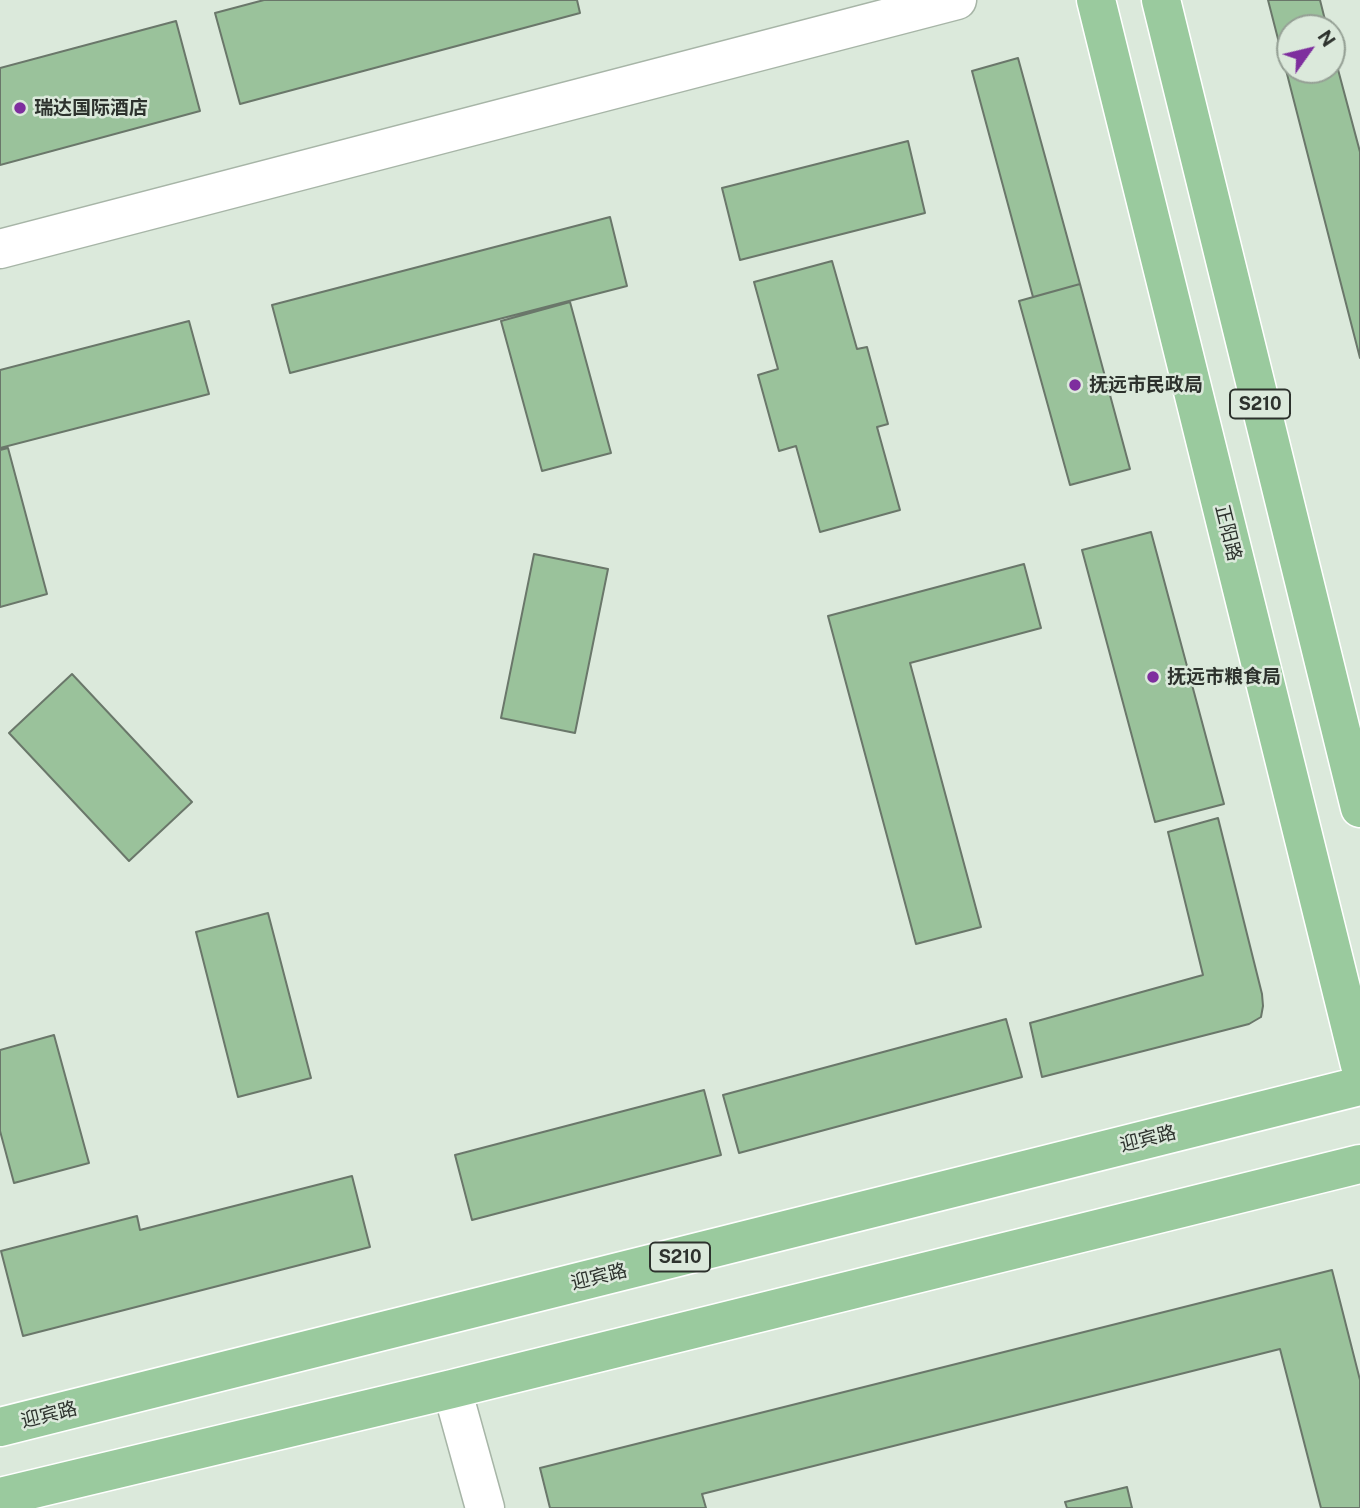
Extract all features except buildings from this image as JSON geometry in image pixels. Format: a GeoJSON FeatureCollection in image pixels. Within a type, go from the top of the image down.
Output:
{"type":"FeatureCollection","features":[{"type":"Feature","properties":{"kind":"main road","name":"正阳路"},"geometry":{"type":"LineString","coordinates":[[1096,0],[1360,1065]]}},
{"type":"Feature","properties":{"kind":"main road","name":"S210"},"geometry":{"type":"LineString","coordinates":[[1161,0],[1360,808]]}},
{"type":"Feature","properties":{"kind":"main road","name":"迎宾路"},"geometry":{"type":"LineString","coordinates":[[0,1427],[1360,1086]]}},
{"type":"Feature","properties":{"kind":"main road"},"geometry":{"type":"LineString","coordinates":[[0,1497],[452,1389],[1360,1164]]}},
{"type":"Feature","properties":{"kind":"street"},"geometry":{"type":"LineString","coordinates":[[0,248],[957,0]]}},
{"type":"Feature","properties":{"kind":"street"},"geometry":{"type":"LineString","coordinates":[[452,1389],[485,1508]]}},
{"type":"Feature","properties":{"kind":"place","name":"瑞达国际酒店"},"geometry":{"type":"Point","coordinates":[20,108]}},
{"type":"Feature","properties":{"kind":"place","name":"抚远市民政局"},"geometry":{"type":"Point","coordinates":[1075,385]}},
{"type":"Feature","properties":{"kind":"place","name":"抚远市粮食局"},"geometry":{"type":"Point","coordinates":[1153,677]}}]}
